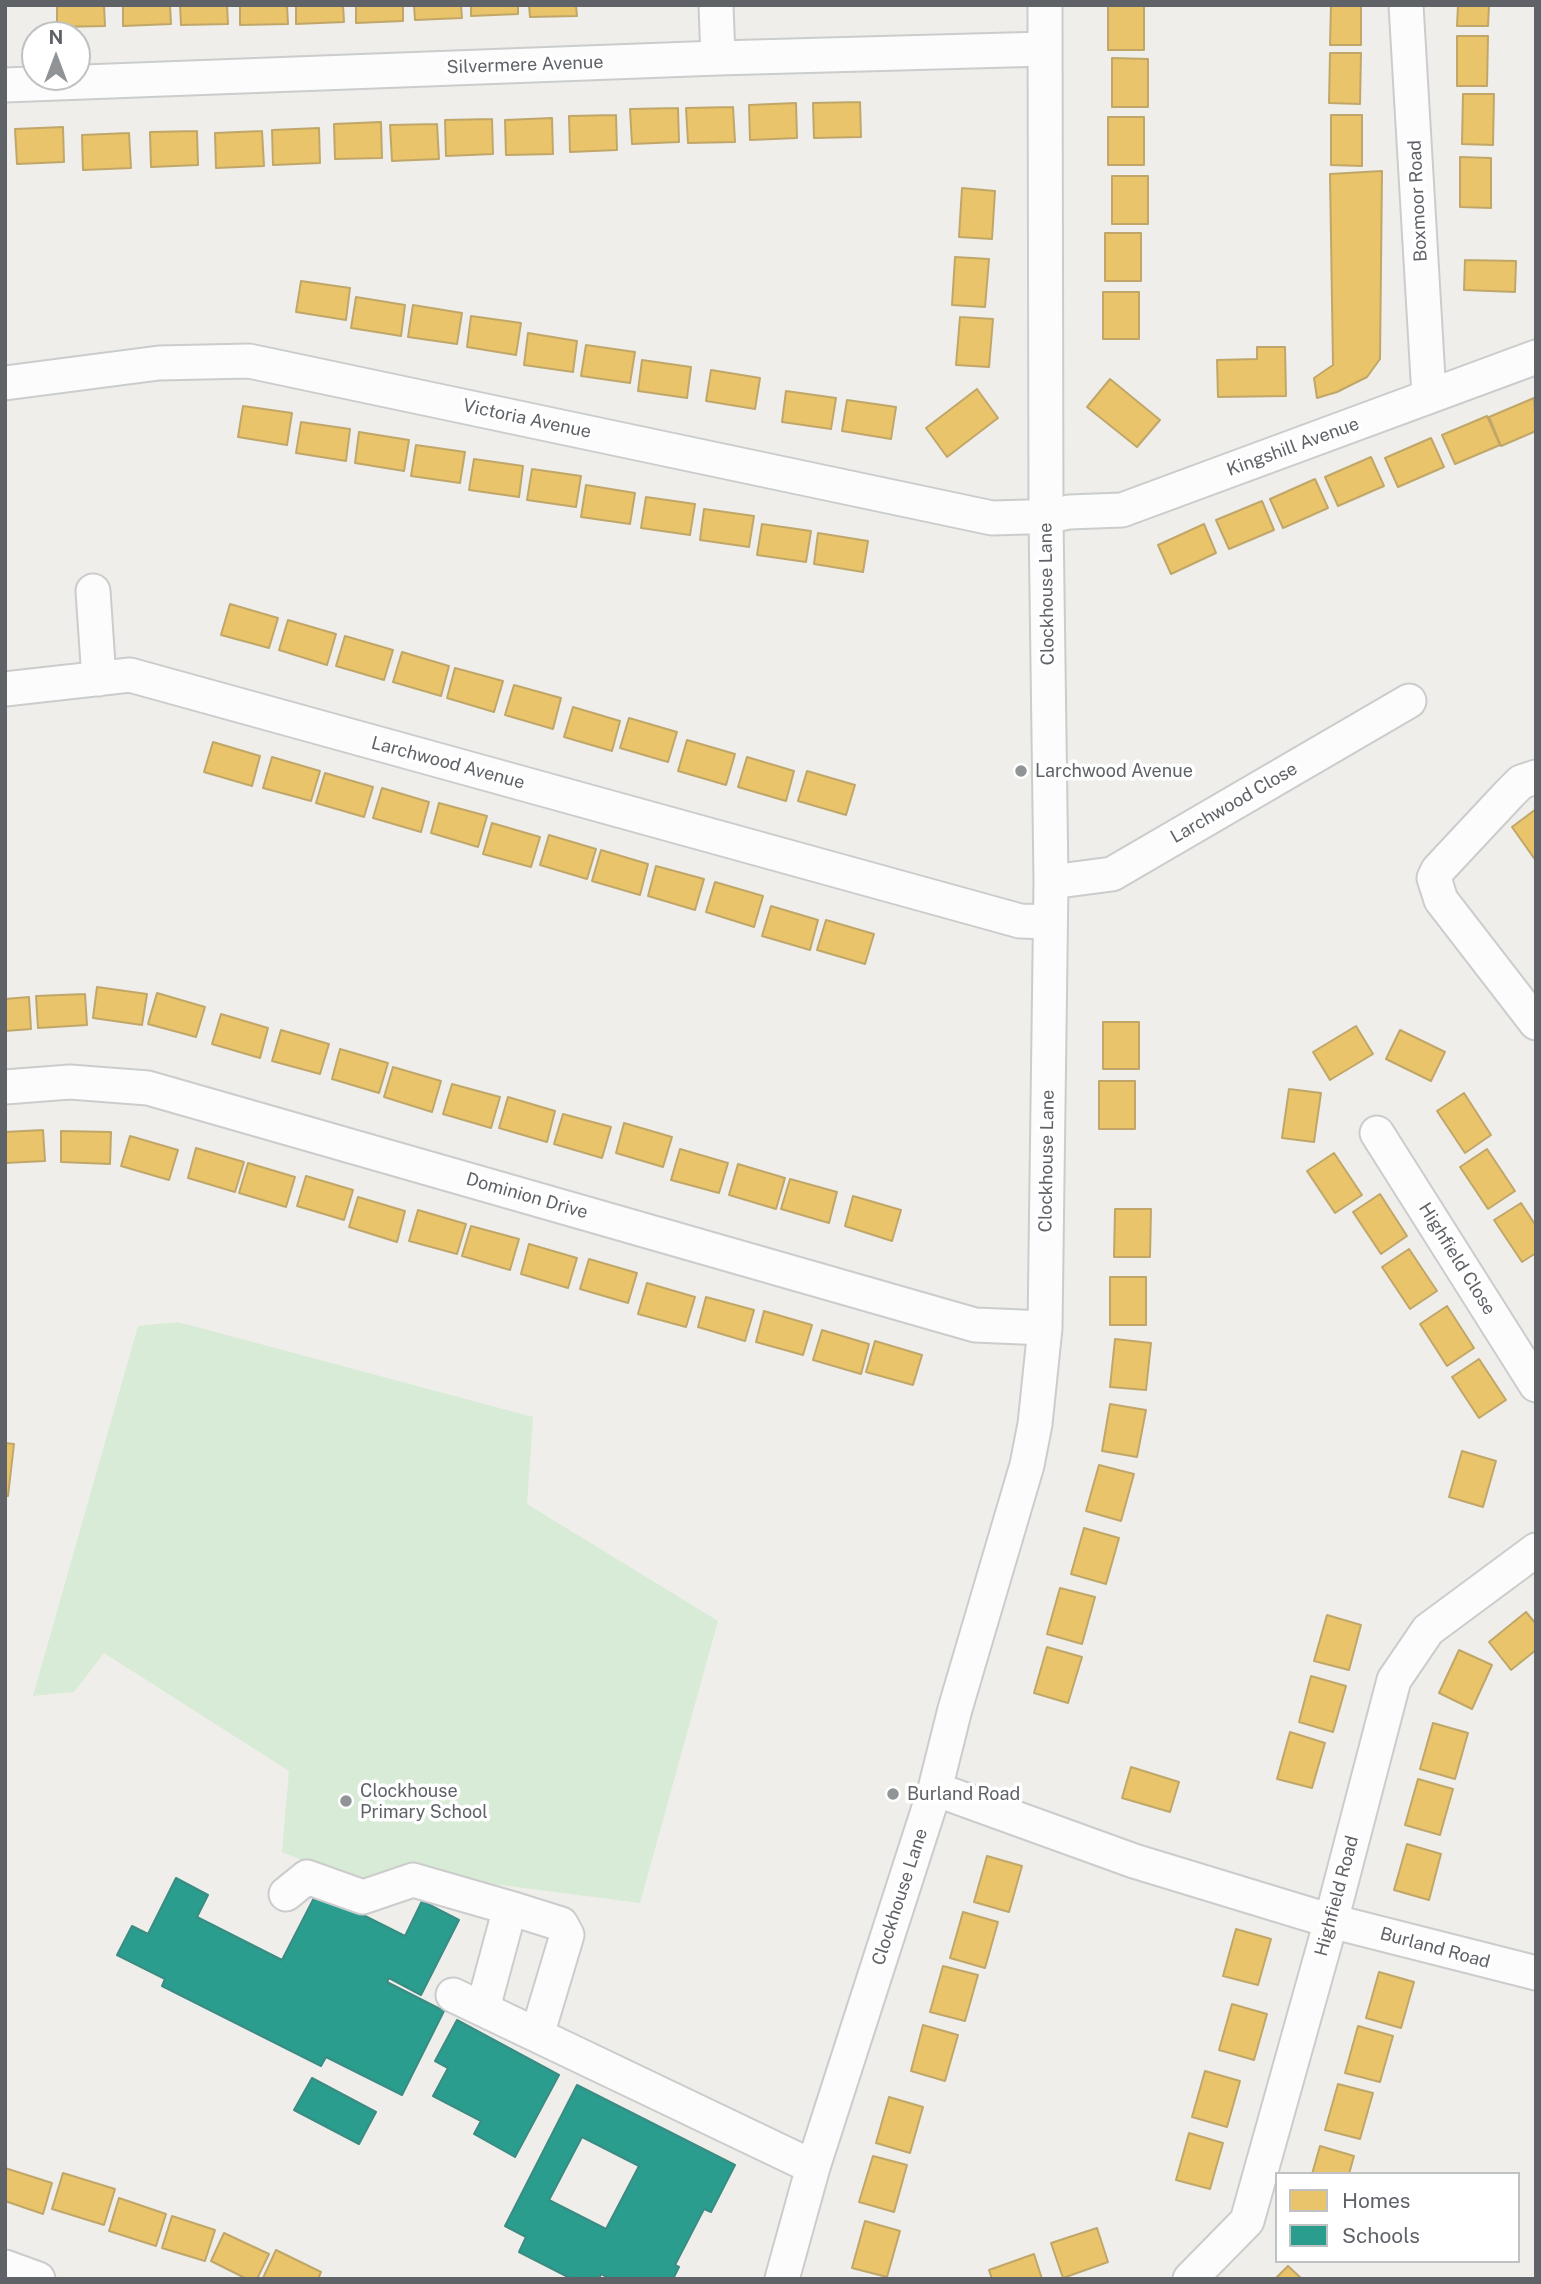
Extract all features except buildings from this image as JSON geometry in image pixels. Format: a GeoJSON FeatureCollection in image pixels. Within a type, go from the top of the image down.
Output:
{"type":"FeatureCollection","features":[{"type":"Feature","properties":{"kind":"street"},"geometry":{"type":"LineString","coordinates":[[716,5],[718,58]]}},
{"type":"Feature","properties":{"kind":"street","name":"Clockhouse Lane"},"geometry":{"type":"LineString","coordinates":[[782,2279],[813,2167],[935,1789],[955,1709],[1027,1465],[1035,1424],[1045,1328],[1051,882],[1046,517],[1045,5]]}},
{"type":"Feature","properties":{"kind":"street","name":"Boxmoor Road"},"geometry":{"type":"LineString","coordinates":[[1406,5],[1429,396]]}},
{"type":"Feature","properties":{"kind":"street","name":"Silvermere Avenue"},"geometry":{"type":"LineString","coordinates":[[5,85],[718,58],[1045,49]]}},
{"type":"Feature","properties":{"kind":"street","name":"Kingshill Avenue"},"geometry":{"type":"LineString","coordinates":[[1046,517],[1069,512],[1122,510],[1536,357]]}},
{"type":"Feature","properties":{"kind":"street","name":"Victoria Avenue"},"geometry":{"type":"LineString","coordinates":[[5,383],[159,363],[249,360],[992,518],[1046,517]]}},
{"type":"Feature","properties":{"kind":"street"},"geometry":{"type":"LineString","coordinates":[[93,591],[99,679]]}},
{"type":"Feature","properties":{"kind":"street","name":"Larchwood Avenue"},"geometry":{"type":"LineString","coordinates":[[5,690],[130,675],[1020,921],[1050,922]]}},
{"type":"Feature","properties":{"kind":"street","name":"Larchwood Close"},"geometry":{"type":"LineString","coordinates":[[1051,882],[1112,874],[1409,701]]}},
{"type":"Feature","properties":{"kind":"street"},"geometry":{"type":"LineString","coordinates":[[1536,776],[1521,782],[1438,870],[1434,878],[1441,901],[1536,1023]]}},
{"type":"Feature","properties":{"kind":"street","name":"Dominion Drive"},"geometry":{"type":"LineString","coordinates":[[5,1087],[70,1082],[148,1088],[975,1325],[1045,1328]]}},
{"type":"Feature","properties":{"kind":"street","name":"Highfield Close"},"geometry":{"type":"LineString","coordinates":[[1377,1133],[1536,1385]]}},
{"type":"Feature","properties":{"kind":"street","name":"Highfield Road"},"geometry":{"type":"LineString","coordinates":[[1189,2279],[1247,2221],[1331,1921],[1394,1680],[1428,1630],[1536,1550]]}},
{"type":"Feature","properties":{"kind":"street","name":"Burland Road"},"geometry":{"type":"LineString","coordinates":[[935,1789],[1134,1860],[1331,1921],[1536,1973]]}},
{"type":"Feature","properties":{"kind":"street"},"geometry":{"type":"LineString","coordinates":[[286,1894],[307,1877],[363,1897],[413,1880],[561,1924],[567,1935],[537,2035]]}},
{"type":"Feature","properties":{"kind":"street"},"geometry":{"type":"LineString","coordinates":[[510,1908],[468,2001],[813,2167]]}},
{"type":"Feature","properties":{"kind":"street"},"geometry":{"type":"LineString","coordinates":[[5,2267],[38,2279]]}},
{"type":"Feature","properties":{"kind":"green space"},"geometry":{"type":"Polygon","coordinates":[[[178,1322],[533,1417],[527,1504],[718,1621],[640,1903],[408,1873],[364,1886],[282,1852],[289,1771],[104,1653],[74,1692],[33,1696],[138,1326],[178,1322]]]}},
{"type":"Feature","properties":{"kind":"place","name":"Larchwood Avenue"},"geometry":{"type":"Point","coordinates":[1021,771]}},
{"type":"Feature","properties":{"kind":"place","name":"Burland Road"},"geometry":{"type":"Point","coordinates":[893,1794]}},
{"type":"Feature","properties":{"kind":"place","name":"Clockhouse Primary School"},"geometry":{"type":"Point","coordinates":[346,1801]}}]}
